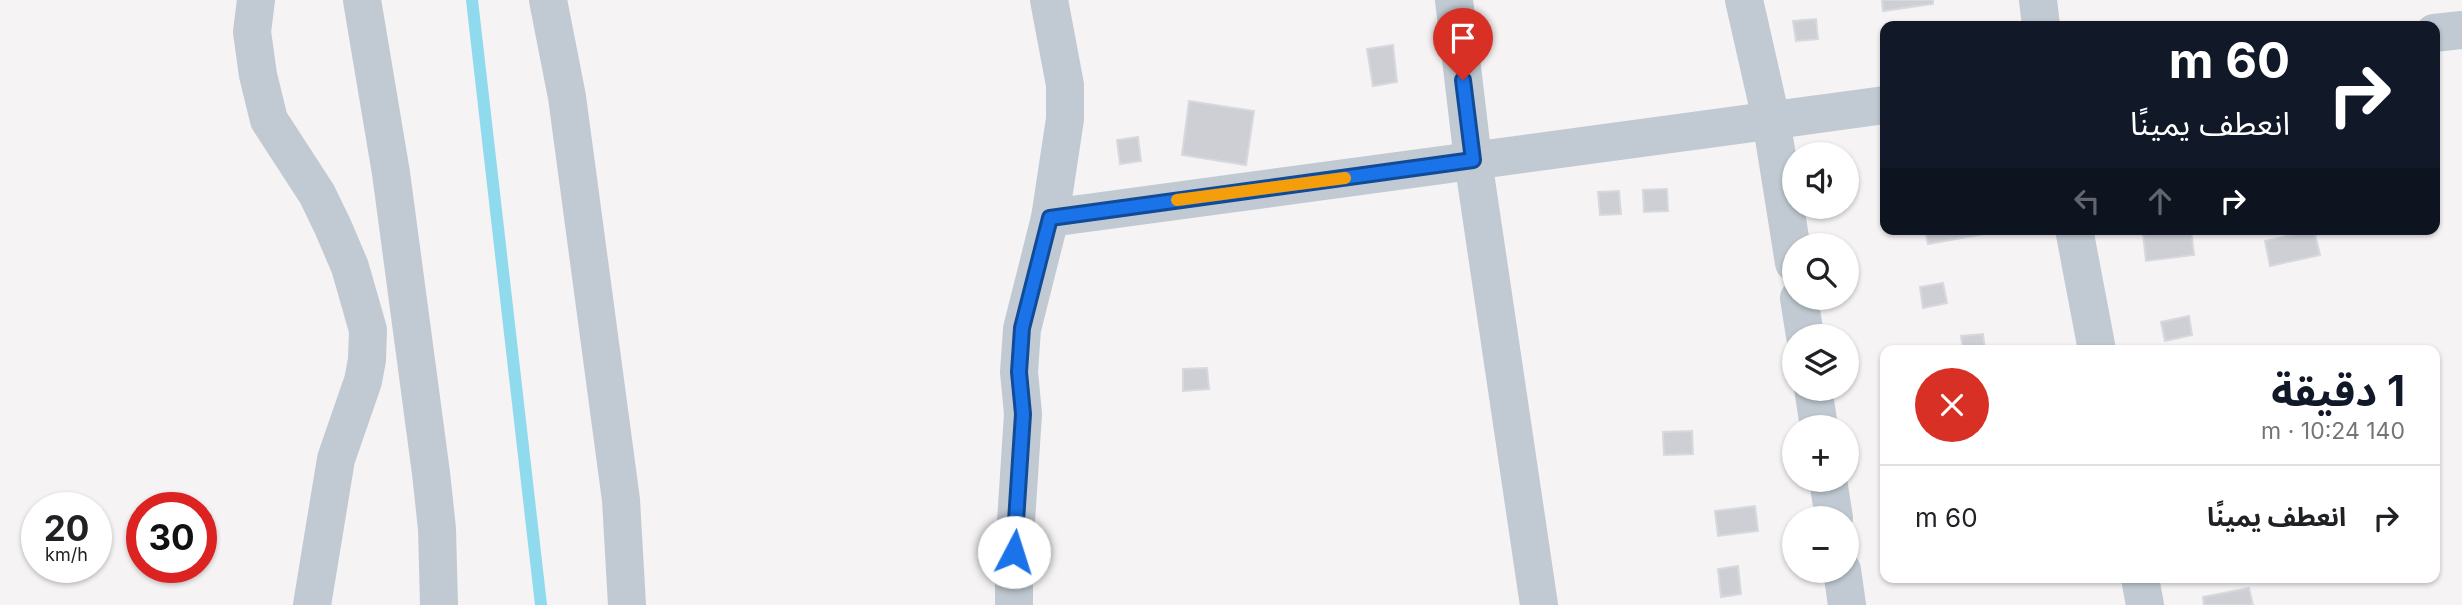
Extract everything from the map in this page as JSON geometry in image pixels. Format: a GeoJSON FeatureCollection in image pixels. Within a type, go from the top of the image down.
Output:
{"type":"FeatureCollection","features":[{"type":"Feature","properties":{"kind":"street"},"geometry":{"type":"LineString","coordinates":[[256,0],[252,32],[258,75],[269,120],[317,194],[333,227],[350,267],[368,330],[368,359],[336,459],[312,605]]}},
{"type":"Feature","properties":{"kind":"street"},"geometry":{"type":"LineString","coordinates":[[362,0],[391,173],[431,473],[437,529],[439,605]]}},
{"type":"Feature","properties":{"kind":"street"},"geometry":{"type":"LineString","coordinates":[[548,0],[567,97],[621,500],[627,605]]}},
{"type":"Feature","properties":{"kind":"street"},"geometry":{"type":"LineString","coordinates":[[1014,605],[1014,552],[1023,414],[1019,372],[1022,328],[1050,218],[1065,119],[1065,85],[1049,0]]}},
{"type":"Feature","properties":{"kind":"street"},"geometry":{"type":"LineString","coordinates":[[1454,0],[1473,160],[1539,605]]}},
{"type":"Feature","properties":{"kind":"street"},"geometry":{"type":"LineString","coordinates":[[1744,0],[1771,119],[1789,233]]}},
{"type":"Feature","properties":{"kind":"street"},"geometry":{"type":"LineString","coordinates":[[2038,0],[2040,21]]}},
{"type":"Feature","properties":{"kind":"street"},"geometry":{"type":"LineString","coordinates":[[2440,32],[2462,30]]}},
{"type":"Feature","properties":{"kind":"street"},"geometry":{"type":"LineString","coordinates":[[1050,218],[1880,105]]}},
{"type":"Feature","properties":{"kind":"street"},"geometry":{"type":"LineString","coordinates":[[2075,235],[2096,345]]}},
{"type":"Feature","properties":{"kind":"street"},"geometry":{"type":"LineString","coordinates":[[1844,583],[1847,605]]}},
{"type":"Feature","properties":{"kind":"street"},"geometry":{"type":"LineString","coordinates":[[2141,583],[2146,605]]}},
{"type":"Feature","properties":{"kind":"building"},"geometry":{"type":"Polygon","coordinates":[[[1882,0],[1933,0],[1933,4],[1883,11],[1882,0]]]}},
{"type":"Feature","properties":{"kind":"building"},"geometry":{"type":"Polygon","coordinates":[[[1816,19],[1818,39],[1796,41],[1793,21],[1816,19]]]}},
{"type":"Feature","properties":{"kind":"building"},"geometry":{"type":"Polygon","coordinates":[[[1393,45],[1397,82],[1373,86],[1367,49],[1393,45]]]}},
{"type":"Feature","properties":{"kind":"building"},"geometry":{"type":"Polygon","coordinates":[[[1189,101],[1254,111],[1246,165],[1182,155],[1189,101]]]}},
{"type":"Feature","properties":{"kind":"building"},"geometry":{"type":"Polygon","coordinates":[[[1138,137],[1141,161],[1120,164],[1117,140],[1138,137]]]}},
{"type":"Feature","properties":{"kind":"building"},"geometry":{"type":"Polygon","coordinates":[[[1667,189],[1668,211],[1644,212],[1643,190],[1667,189]]]}},
{"type":"Feature","properties":{"kind":"building"},"geometry":{"type":"Polygon","coordinates":[[[1619,191],[1621,214],[1600,215],[1598,192],[1619,191]]]}},
{"type":"Feature","properties":{"kind":"building"},"geometry":{"type":"Polygon","coordinates":[[[1926,235],[1978,235],[1928,244],[1926,235]]]}},
{"type":"Feature","properties":{"kind":"building"},"geometry":{"type":"Polygon","coordinates":[[[2143,235],[2192,235],[2194,255],[2146,261],[2143,235]]]}},
{"type":"Feature","properties":{"kind":"building"},"geometry":{"type":"Polygon","coordinates":[[[2292,235],[2315,235],[2320,255],[2270,266],[2265,241],[2292,235]]]}},
{"type":"Feature","properties":{"kind":"building"},"geometry":{"type":"Polygon","coordinates":[[[1943,283],[1947,303],[1923,308],[1920,287],[1943,283]]]}},
{"type":"Feature","properties":{"kind":"building"},"geometry":{"type":"Polygon","coordinates":[[[2189,316],[2192,335],[2165,341],[2161,322],[2189,316]]]}},
{"type":"Feature","properties":{"kind":"building"},"geometry":{"type":"Polygon","coordinates":[[[1983,334],[1984,345],[1962,345],[1961,336],[1983,334]]]}},
{"type":"Feature","properties":{"kind":"building"},"geometry":{"type":"Polygon","coordinates":[[[1207,368],[1209,389],[1183,391],[1183,369],[1207,368]]]}},
{"type":"Feature","properties":{"kind":"building"},"geometry":{"type":"Polygon","coordinates":[[[1692,431],[1693,454],[1664,455],[1663,432],[1692,431]]]}},
{"type":"Feature","properties":{"kind":"building"},"geometry":{"type":"Polygon","coordinates":[[[1755,506],[1758,531],[1718,536],[1715,511],[1755,506]]]}},
{"type":"Feature","properties":{"kind":"building"},"geometry":{"type":"Polygon","coordinates":[[[1738,566],[1741,594],[1721,597],[1718,569],[1738,566]]]}},
{"type":"Feature","properties":{"kind":"building"},"geometry":{"type":"Polygon","coordinates":[[[2249,588],[2253,605],[2204,605],[2203,597],[2249,588]]]}},
{"type":"Feature","properties":{"kind":"waterway"},"geometry":{"type":"LineString","coordinates":[[472,0],[541,605]]}},
{"type":"Feature","properties":{"kind":"slow traffic"},"geometry":{"type":"LineString","coordinates":[[1177,200],[1345,178]]}},
{"type":"Feature","properties":{"kind":"route"},"geometry":{"type":"LineString","coordinates":[[1014,552],[1023,414],[1019,372],[1022,328],[1050,218],[1473,160],[1463,80]]}}]}
